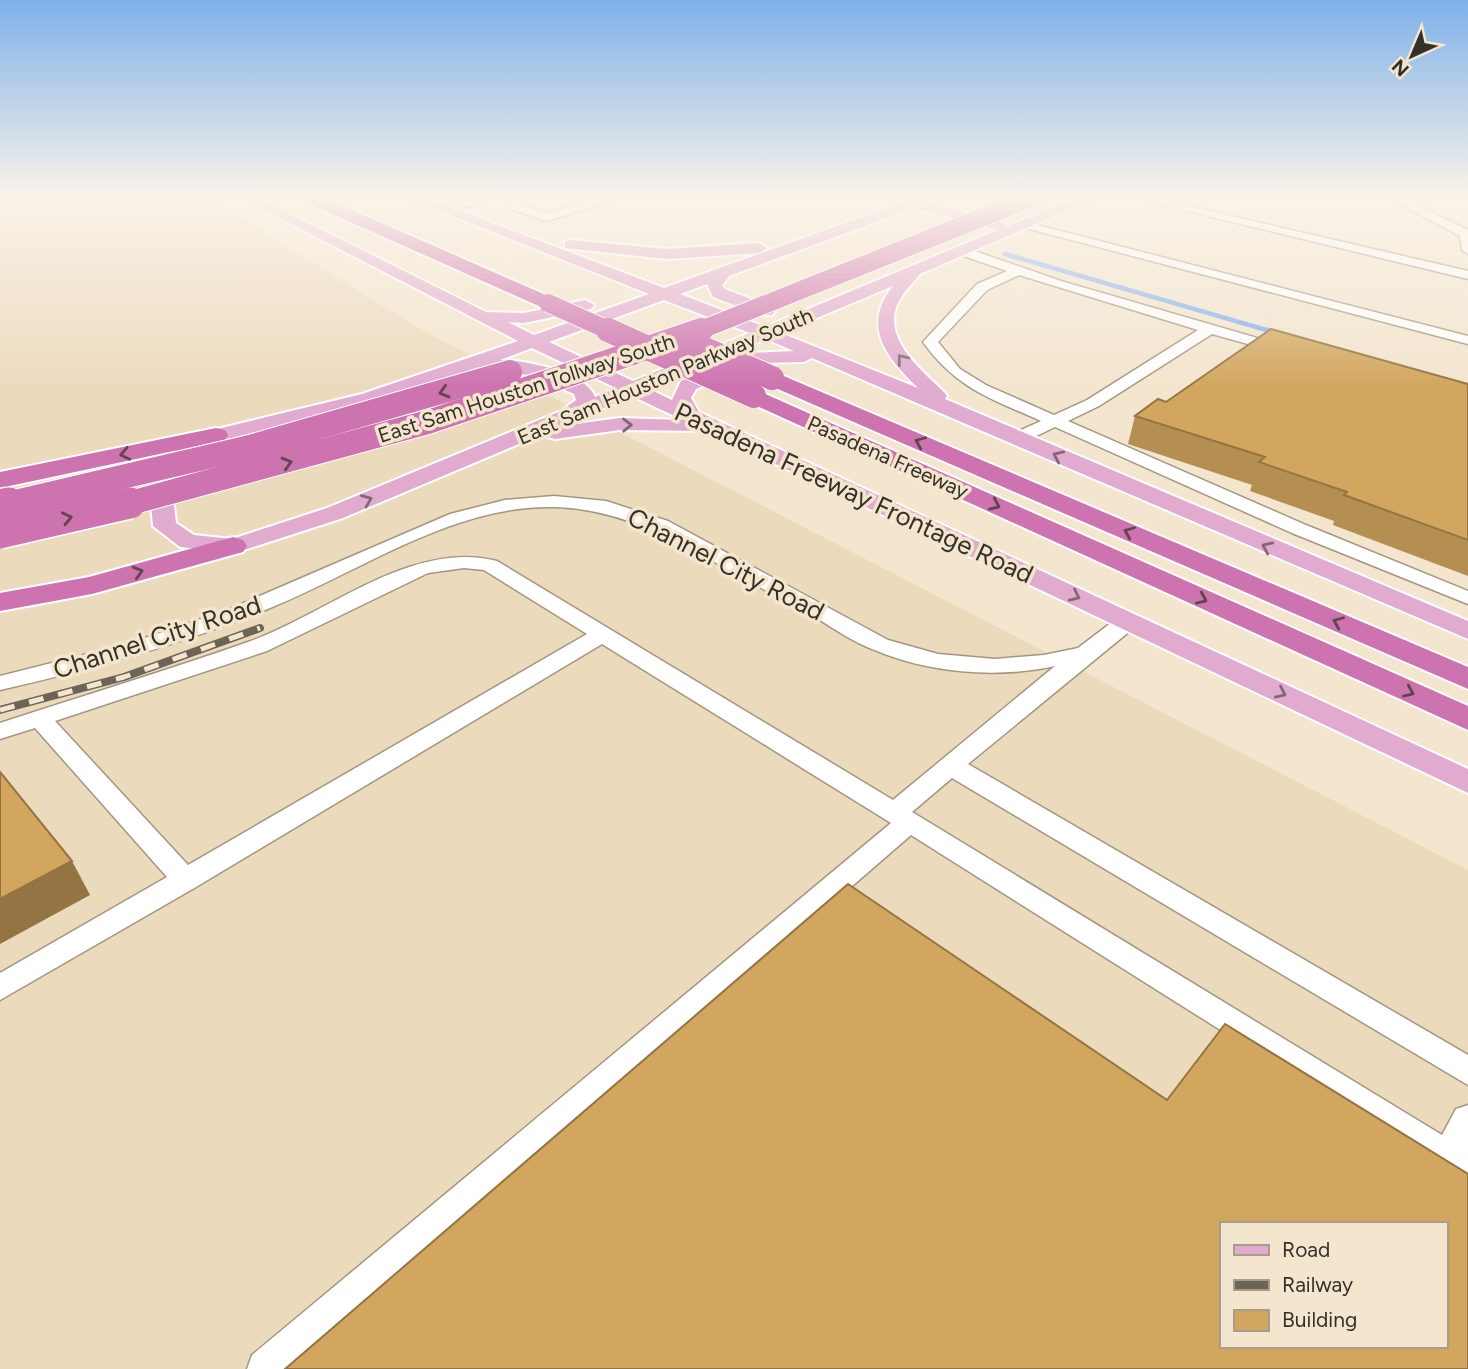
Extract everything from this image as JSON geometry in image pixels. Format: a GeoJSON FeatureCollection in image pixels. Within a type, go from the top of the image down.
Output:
{"type":"FeatureCollection","features":[{"type":"Feature","properties":{"kind":"highway","name":"Pasadena Freeway"},"geometry":{"type":"LineString","coordinates":[[449,260],[1468,679]]}},
{"type":"Feature","properties":{"kind":"highway","name":"East Sam Houston Tollway South"},"geometry":{"type":"LineString","coordinates":[[0,505],[246,448],[503,374],[651,324],[822,260]]}},
{"type":"Feature","properties":{"kind":"highway","name":"East Sam Houston Tollway South"},"geometry":{"type":"LineString","coordinates":[[0,533],[271,468],[529,390],[681,338],[876,260]]}},
{"type":"Feature","properties":{"kind":"highway","name":"Pasadena Freeway"},"geometry":{"type":"LineString","coordinates":[[567,289],[763,387],[1468,719]]}},
{"type":"Feature","properties":{"kind":"highway"},"geometry":{"type":"LineString","coordinates":[[0,481],[216,435]]}},
{"type":"Feature","properties":{"kind":"highway"},"geometry":{"type":"LineString","coordinates":[[0,602],[92,585],[233,546]]}},
{"type":"Feature","properties":{"kind":"main road","name":"Pasadena Freeway Frontage Road"},"geometry":{"type":"LineString","coordinates":[[370,260],[533,342],[1468,782]]}},
{"type":"Feature","properties":{"kind":"main road"},"geometry":{"type":"LineString","coordinates":[[580,260],[838,360],[1468,631]]}},
{"type":"Feature","properties":{"kind":"main road"},"geometry":{"type":"LineString","coordinates":[[233,546],[188,541],[165,526],[160,481],[171,459],[216,435],[368,399],[759,260]]}},
{"type":"Feature","properties":{"kind":"main road","name":"East Sam Houston Parkway South"},"geometry":{"type":"LineString","coordinates":[[233,546],[335,513],[940,260]]}},
{"type":"Feature","properties":{"kind":"main road"},"geometry":{"type":"LineString","coordinates":[[429,378],[468,355],[478,341],[481,330],[474,313],[524,318],[598,301],[621,287],[619,281],[606,270]]}},
{"type":"Feature","properties":{"kind":"main road"},"geometry":{"type":"LineString","coordinates":[[915,270],[886,312],[887,330],[896,352],[950,408]]}},
{"type":"Feature","properties":{"kind":"main road"},"geometry":{"type":"LineString","coordinates":[[723,273],[715,286],[719,293],[754,308],[783,316],[813,313]]}},
{"type":"Feature","properties":{"kind":"main road"},"geometry":{"type":"LineString","coordinates":[[692,417],[684,407],[682,391],[756,357],[784,354],[838,360]]}},
{"type":"Feature","properties":{"kind":"main road"},"geometry":{"type":"LineString","coordinates":[[456,369],[511,364],[542,369],[583,391],[587,402],[564,418]]}},
{"type":"Feature","properties":{"kind":"main road"},"geometry":{"type":"LineString","coordinates":[[511,441],[620,424],[714,428]]}},
{"type":"Feature","properties":{"kind":"street"},"geometry":{"type":"LineString","coordinates":[[989,260],[1056,284],[1301,355]]}},
{"type":"Feature","properties":{"kind":"street"},"geometry":{"type":"LineString","coordinates":[[1152,260],[1468,340]]}},
{"type":"Feature","properties":{"kind":"street"},"geometry":{"type":"LineString","coordinates":[[1406,260],[1462,273]]}},
{"type":"Feature","properties":{"kind":"street"},"geometry":{"type":"LineString","coordinates":[[1020,270],[982,287],[930,342],[955,372],[980,388],[1299,529],[1468,598]]}},
{"type":"Feature","properties":{"kind":"street"},"geometry":{"type":"LineString","coordinates":[[1018,438],[1093,403],[1209,329]]}},
{"type":"Feature","properties":{"kind":"street","name":"Channel City Road"},"geometry":{"type":"LineString","coordinates":[[0,683],[191,631],[266,603],[448,520],[488,507],[521,503],[593,503],[631,512],[661,525],[880,645],[937,661],[995,666],[1044,662],[1086,653],[1128,621]]}},
{"type":"Feature","properties":{"kind":"street"},"geometry":{"type":"LineString","coordinates":[[0,731],[259,646],[421,569],[440,563],[466,560],[490,565],[902,817],[1458,1164],[1468,1120]]}},
{"type":"Feature","properties":{"kind":"street"},"geometry":{"type":"LineString","coordinates":[[0,988],[603,634]]}},
{"type":"Feature","properties":{"kind":"street"},"geometry":{"type":"LineString","coordinates":[[902,817],[950,765],[1086,653]]}},
{"type":"Feature","properties":{"kind":"street"},"geometry":{"type":"LineString","coordinates":[[38,717],[186,880]]}},
{"type":"Feature","properties":{"kind":"street"},"geometry":{"type":"LineString","coordinates":[[950,765],[1468,1070]]}},
{"type":"Feature","properties":{"kind":"lane"},"geometry":{"type":"LineString","coordinates":[[266,1369],[902,817]]}},
{"type":"Feature","properties":{"kind":"shaded area"},"geometry":{"type":"Polygon","coordinates":[[[0,260],[309,260],[418,328],[1468,870],[1468,1369],[0,1369],[0,260]]]}},
{"type":"Feature","properties":{"kind":"building"},"geometry":{"type":"Polygon","coordinates":[[[1271,329],[1468,384],[1468,540],[1344,495],[1347,492],[1259,462],[1265,457],[1135,416],[1158,399],[1166,402],[1271,329]]]}},
{"type":"Feature","properties":{"kind":"building"},"geometry":{"type":"Polygon","coordinates":[[[0,772],[72,861],[0,899],[0,772]]]}},
{"type":"Feature","properties":{"kind":"building"},"geometry":{"type":"Polygon","coordinates":[[[848,884],[1167,1100],[1225,1024],[1468,1174],[1468,1369],[285,1369],[848,884]]]}},
{"type":"Feature","properties":{"kind":"waterway"},"geometry":{"type":"LineString","coordinates":[[1025,260],[1273,332]]}},
{"type":"Feature","properties":{"kind":"waterway"},"geometry":{"type":"LineString","coordinates":[[1267,330],[1277,333]]}},
{"type":"Feature","properties":{"kind":"railway"},"geometry":{"type":"LineString","coordinates":[[0,710],[124,677],[260,628]]}}]}
